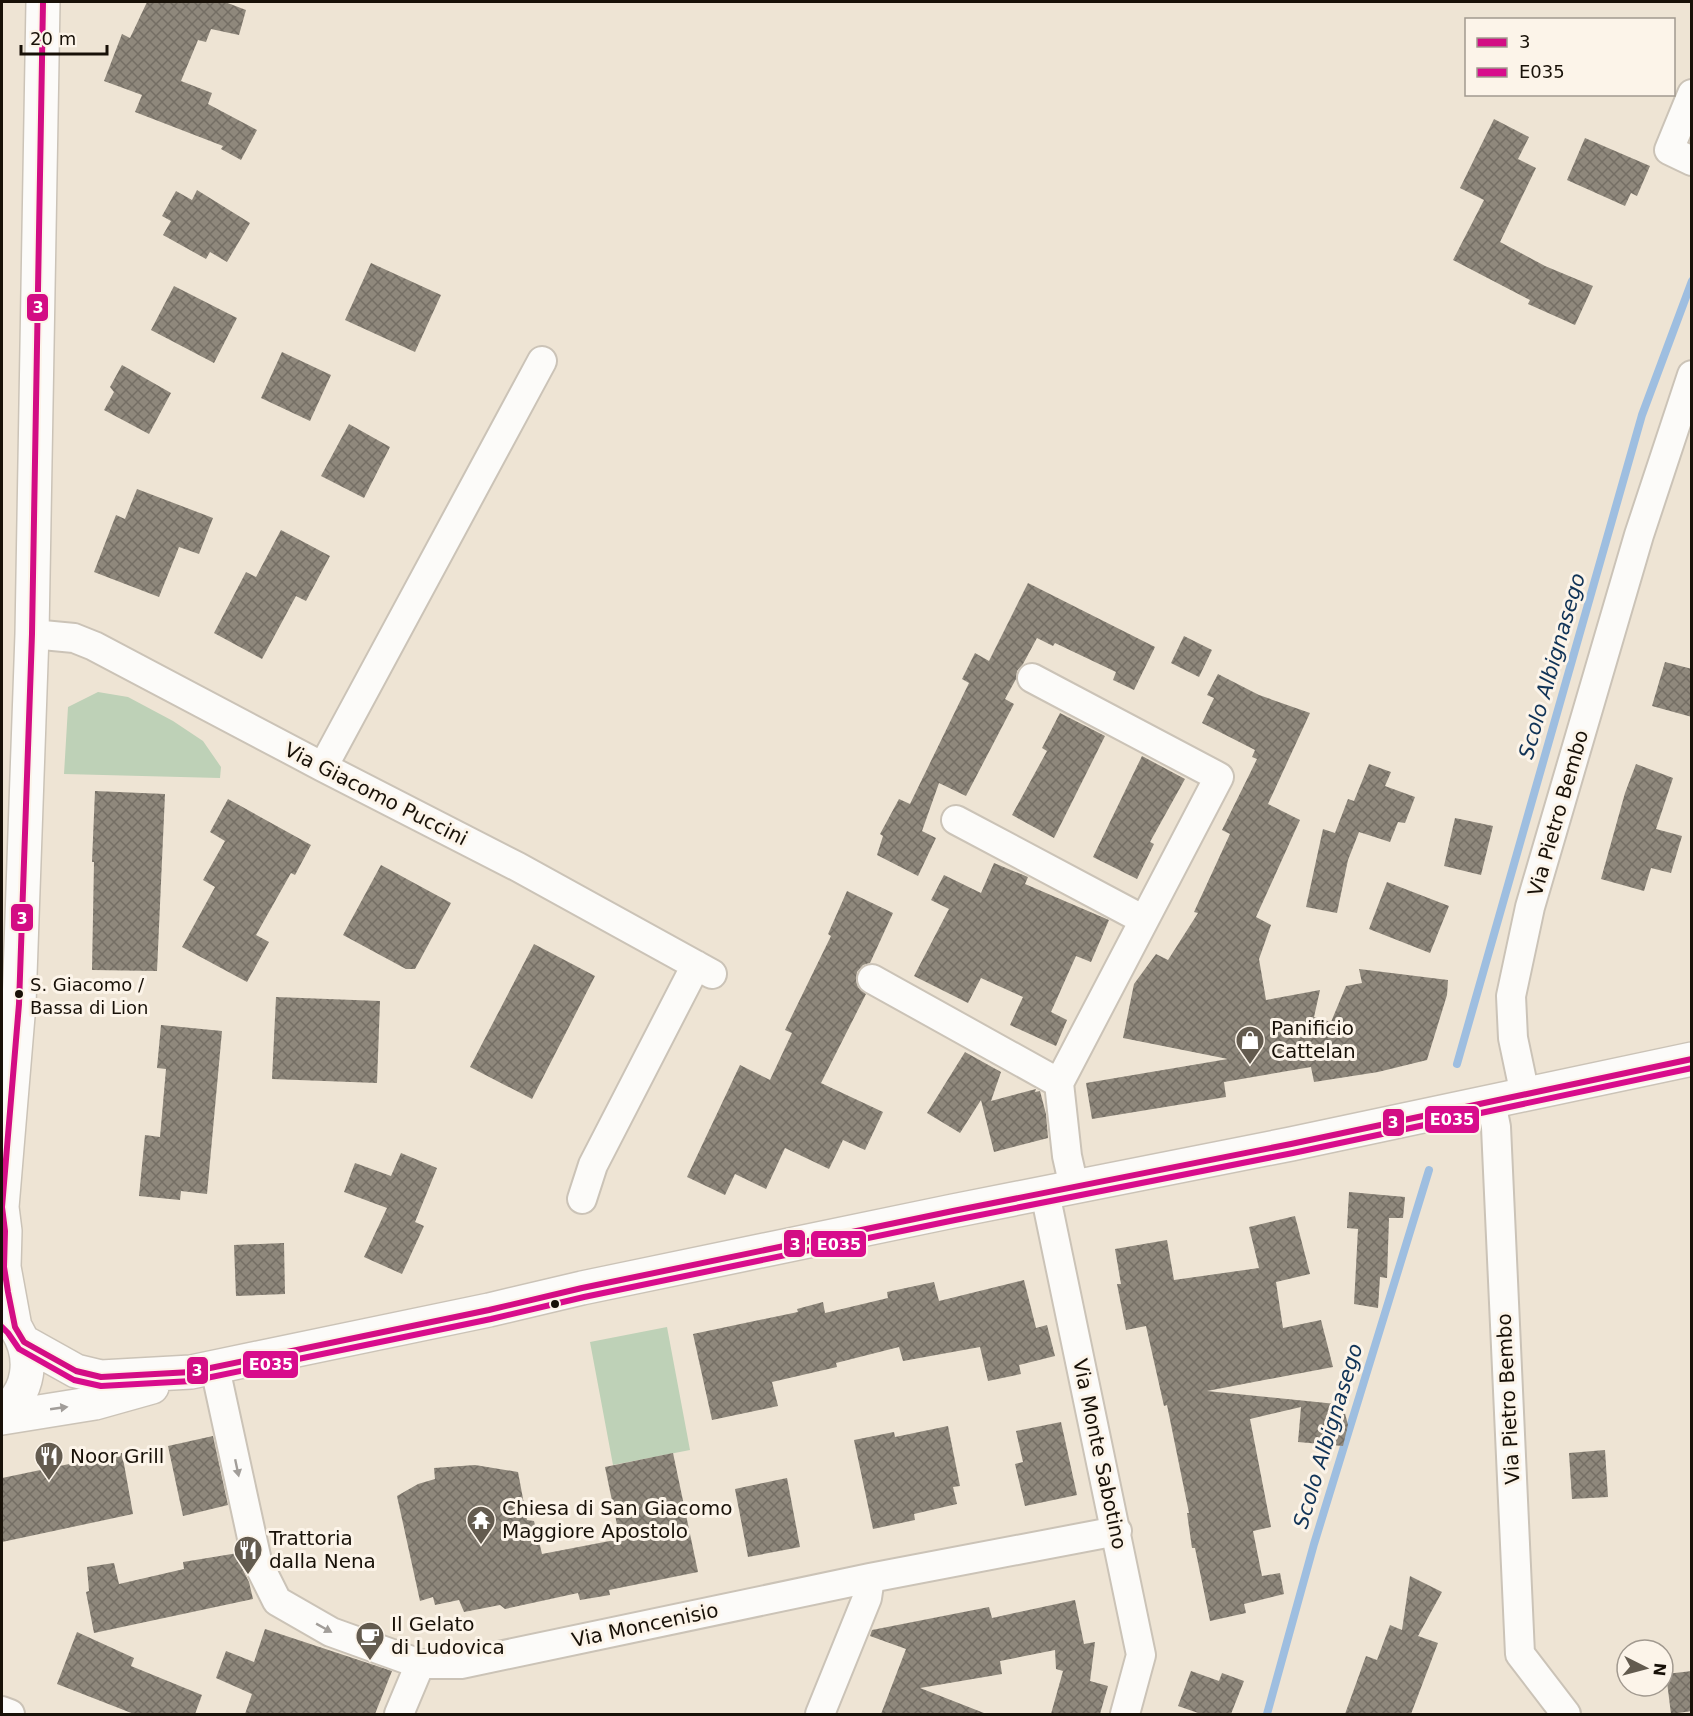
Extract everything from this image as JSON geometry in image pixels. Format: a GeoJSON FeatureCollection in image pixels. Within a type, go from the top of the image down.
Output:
{"type":"FeatureCollection","features":[{"type":"Feature","properties":{"kind":"main road"},"geometry":{"type":"LineString","coordinates":[[2,1412],[9,1407],[24,1387],[29,1364],[14,1328],[4,1267],[6,1231],[2,1207],[19,1004],[11,946],[32,634],[43,2]]}},
{"type":"Feature","properties":{"kind":"main road"},"geometry":{"type":"LineString","coordinates":[[2,1418],[95,1403],[128,1395],[203,1370],[582,1288],[1692,1059]]}},
{"type":"Feature","properties":{"kind":"main road"},"geometry":{"type":"LineString","coordinates":[[14,1328],[76,1371],[101,1377],[203,1370]]}},
{"type":"Feature","properties":{"kind":"street"},"geometry":{"type":"LineString","coordinates":[[1692,94],[1669,150],[1692,161]]}},
{"type":"Feature","properties":{"kind":"street"},"geometry":{"type":"LineString","coordinates":[[323,767],[542,361]]}},
{"type":"Feature","properties":{"kind":"street","name":"Via Pietro Bembo"},"geometry":{"type":"LineString","coordinates":[[1525,1095],[1513,1038],[1511,996],[1530,907],[1640,535],[1692,375]]}},
{"type":"Feature","properties":{"kind":"street","name":"Via Giacomo Puccini"},"geometry":{"type":"LineString","coordinates":[[32,634],[74,638],[94,646],[518,867],[704,970],[593,1165],[582,1198]]}},
{"type":"Feature","properties":{"kind":"street"},"geometry":{"type":"LineString","coordinates":[[872,979],[1059,1083],[1219,777],[1032,678]]}},
{"type":"Feature","properties":{"kind":"street"},"geometry":{"type":"LineString","coordinates":[[956,820],[1144,920]]}},
{"type":"Feature","properties":{"kind":"street","name":"Via Monte Sabotino"},"geometry":{"type":"LineString","coordinates":[[1059,1083],[1067,1156],[1060,1190],[1117,1531],[1141,1655],[1125,1714]]}},
{"type":"Feature","properties":{"kind":"street","name":"Via Pietro Bembo"},"geometry":{"type":"LineString","coordinates":[[1491,1102],[1496,1127],[1520,1654],[1566,1714]]}},
{"type":"Feature","properties":{"kind":"street","name":"Via Moncenisio"},"geometry":{"type":"LineString","coordinates":[[203,1370],[257,1561],[277,1601],[331,1632],[420,1664],[461,1664],[870,1578],[1117,1531]]}},
{"type":"Feature","properties":{"kind":"street"},"geometry":{"type":"LineString","coordinates":[[820,1714],[867,1598],[870,1578]]}},
{"type":"Feature","properties":{"kind":"street"},"geometry":{"type":"LineString","coordinates":[[399,1714],[420,1664]]}},
{"type":"Feature","properties":{"kind":"street"},"geometry":{"type":"LineString","coordinates":[[2,1711],[10,1714]]}},
{"type":"Feature","properties":{"kind":"green space"},"geometry":{"type":"Polygon","coordinates":[[[98,692],[128,697],[173,721],[203,741],[221,767],[220,778],[64,774],[68,707],[98,692]]]}},
{"type":"Feature","properties":{"kind":"green space"},"geometry":{"type":"Polygon","coordinates":[[[667,1327],[690,1450],[613,1465],[590,1342],[667,1327]]]}},
{"type":"Feature","properties":{"kind":"building"},"geometry":{"type":"Polygon","coordinates":[[[147,2],[225,2],[246,10],[239,35],[211,29],[206,42],[198,40],[181,81],[212,93],[208,104],[257,130],[241,160],[221,149],[223,146],[135,112],[142,95],[104,81],[122,34],[130,38],[147,2]]]}},
{"type":"Feature","properties":{"kind":"building"},"geometry":{"type":"Polygon","coordinates":[[[1494,119],[1529,137],[1518,159],[1536,168],[1500,242],[1545,266],[1593,286],[1575,325],[1528,304],[1530,300],[1453,260],[1484,200],[1460,188],[1494,119]]]}},
{"type":"Feature","properties":{"kind":"building"},"geometry":{"type":"Polygon","coordinates":[[[1585,138],[1650,166],[1637,196],[1631,193],[1625,206],[1567,180],[1585,138]]]}},
{"type":"Feature","properties":{"kind":"building"},"geometry":{"type":"Polygon","coordinates":[[[197,190],[250,223],[227,262],[210,252],[206,259],[163,235],[171,221],[162,216],[176,191],[192,200],[197,190]]]}},
{"type":"Feature","properties":{"kind":"building"},"geometry":{"type":"Polygon","coordinates":[[[371,263],[441,295],[415,352],[345,320],[371,263]]]}},
{"type":"Feature","properties":{"kind":"building"},"geometry":{"type":"Polygon","coordinates":[[[174,286],[237,318],[214,363],[151,330],[174,286]]]}},
{"type":"Feature","properties":{"kind":"building"},"geometry":{"type":"Polygon","coordinates":[[[282,352],[331,375],[310,421],[261,398],[282,352]]]}},
{"type":"Feature","properties":{"kind":"building"},"geometry":{"type":"Polygon","coordinates":[[[122,365],[171,393],[149,434],[104,410],[114,392],[110,387],[122,365]]]}},
{"type":"Feature","properties":{"kind":"building"},"geometry":{"type":"Polygon","coordinates":[[[349,424],[390,447],[364,498],[321,476],[349,424]]]}},
{"type":"Feature","properties":{"kind":"building"},"geometry":{"type":"Polygon","coordinates":[[[137,489],[213,518],[199,554],[179,547],[159,597],[94,572],[116,515],[125,519],[137,489]]]}},
{"type":"Feature","properties":{"kind":"building"},"geometry":{"type":"Polygon","coordinates":[[[281,530],[330,556],[306,601],[296,596],[262,659],[214,633],[246,572],[256,577],[281,530]]]}},
{"type":"Feature","properties":{"kind":"building"},"geometry":{"type":"Polygon","coordinates":[[[1028,583],[1155,647],[1134,690],[1113,680],[1116,672],[1055,643],[1053,646],[1037,638],[1017,671],[1016,679],[1005,699],[1014,704],[966,796],[939,783],[922,831],[936,838],[918,876],[877,855],[883,836],[880,834],[899,799],[910,804],[969,683],[962,679],[975,653],[989,661],[1028,583]]]}},
{"type":"Feature","properties":{"kind":"building"},"geometry":{"type":"Polygon","coordinates":[[[1184,636],[1212,650],[1199,677],[1171,663],[1184,636]]]}},
{"type":"Feature","properties":{"kind":"building"},"geometry":{"type":"Polygon","coordinates":[[[1665,662],[1692,669],[1692,717],[1652,706],[1665,662]]]}},
{"type":"Feature","properties":{"kind":"building"},"geometry":{"type":"Polygon","coordinates":[[[1218,674],[1259,695],[1310,713],[1268,804],[1300,820],[1256,917],[1271,925],[1259,959],[1266,1000],[1320,990],[1314,1017],[1331,1022],[1346,986],[1362,983],[1359,969],[1448,980],[1447,995],[1427,1060],[1378,1072],[1314,1082],[1311,1067],[1224,1082],[1226,1097],[1092,1119],[1086,1083],[1228,1059],[1123,1038],[1134,984],[1156,954],[1168,960],[1198,913],[1194,912],[1230,834],[1222,830],[1257,759],[1252,757],[1255,750],[1202,723],[1214,698],[1207,695],[1218,674]]]}},
{"type":"Feature","properties":{"kind":"building"},"geometry":{"type":"Polygon","coordinates":[[[1060,713],[1105,736],[1054,838],[1012,815],[1047,751],[1042,748],[1060,713]]]}},
{"type":"Feature","properties":{"kind":"building"},"geometry":{"type":"Polygon","coordinates":[[[1142,756],[1185,779],[1150,842],[1154,844],[1137,879],[1093,857],[1142,756]]]}},
{"type":"Feature","properties":{"kind":"building"},"geometry":{"type":"Polygon","coordinates":[[[1369,764],[1391,772],[1385,786],[1415,797],[1405,823],[1398,822],[1390,842],[1359,832],[1348,860],[1337,913],[1306,907],[1323,829],[1335,833],[1348,799],[1354,801],[1369,764]]]}},
{"type":"Feature","properties":{"kind":"building"},"geometry":{"type":"Polygon","coordinates":[[[1636,764],[1673,778],[1656,829],[1682,836],[1671,873],[1651,868],[1644,891],[1601,879],[1625,793],[1636,764]]]}},
{"type":"Feature","properties":{"kind":"building"},"geometry":{"type":"Polygon","coordinates":[[[95,791],[165,794],[157,971],[92,970],[94,862],[92,862],[95,791]]]}},
{"type":"Feature","properties":{"kind":"building"},"geometry":{"type":"Polygon","coordinates":[[[228,799],[311,845],[295,875],[291,873],[256,935],[269,942],[247,982],[182,947],[215,887],[203,880],[225,841],[210,832],[228,799]]]}},
{"type":"Feature","properties":{"kind":"building"},"geometry":{"type":"Polygon","coordinates":[[[1455,818],[1493,826],[1481,875],[1444,866],[1455,818]]]}},
{"type":"Feature","properties":{"kind":"building"},"geometry":{"type":"Polygon","coordinates":[[[994,863],[1028,877],[1025,884],[1109,920],[1091,962],[1076,956],[1051,1012],[1067,1020],[1056,1046],[1010,1025],[1023,997],[981,978],[968,1003],[914,976],[949,909],[931,900],[944,875],[981,893],[994,863]]]}},
{"type":"Feature","properties":{"kind":"building"},"geometry":{"type":"Polygon","coordinates":[[[381,865],[451,903],[415,969],[406,969],[343,935],[381,865]]]}},
{"type":"Feature","properties":{"kind":"building"},"geometry":{"type":"Polygon","coordinates":[[[1387,882],[1449,906],[1430,953],[1369,929],[1387,882]]]}},
{"type":"Feature","properties":{"kind":"building"},"geometry":{"type":"Polygon","coordinates":[[[847,891],[893,913],[870,963],[863,965],[857,972],[858,987],[866,994],[821,1083],[883,1112],[865,1150],[843,1140],[829,1169],[785,1148],[766,1189],[735,1174],[725,1195],[687,1177],[740,1065],[770,1080],[792,1033],[785,1030],[831,936],[828,934],[847,891]]]}},
{"type":"Feature","properties":{"kind":"building"},"geometry":{"type":"Polygon","coordinates":[[[534,944],[595,976],[532,1099],[470,1067],[534,944]]]}},
{"type":"Feature","properties":{"kind":"building"},"geometry":{"type":"Polygon","coordinates":[[[276,997],[380,1001],[377,1083],[272,1079],[276,997]]]}},
{"type":"Feature","properties":{"kind":"building"},"geometry":{"type":"Polygon","coordinates":[[[161,1025],[222,1031],[207,1194],[181,1191],[180,1200],[139,1196],[145,1135],[160,1137],[166,1069],[157,1068],[161,1025]]]}},
{"type":"Feature","properties":{"kind":"building"},"geometry":{"type":"Polygon","coordinates":[[[965,1052],[1001,1072],[991,1101],[1036,1089],[1035,1092],[1040,1091],[1046,1114],[1048,1138],[994,1152],[981,1100],[960,1133],[927,1113],[965,1052]]]}},
{"type":"Feature","properties":{"kind":"building"},"geometry":{"type":"Polygon","coordinates":[[[401,1153],[437,1168],[415,1222],[424,1226],[402,1274],[364,1257],[387,1208],[344,1192],[355,1163],[391,1176],[401,1153]]]}},
{"type":"Feature","properties":{"kind":"building"},"geometry":{"type":"Polygon","coordinates":[[[1349,1192],[1405,1197],[1403,1218],[1389,1218],[1387,1278],[1380,1277],[1378,1308],[1354,1304],[1358,1229],[1347,1228],[1349,1192]]]}},
{"type":"Feature","properties":{"kind":"building"},"geometry":{"type":"Polygon","coordinates":[[[1295,1216],[1310,1274],[1276,1282],[1283,1328],[1321,1320],[1333,1367],[1207,1391],[1336,1404],[1343,1406],[1348,1425],[1343,1446],[1298,1442],[1301,1407],[1250,1419],[1271,1527],[1253,1531],[1262,1576],[1280,1573],[1284,1594],[1244,1604],[1246,1613],[1210,1621],[1195,1548],[1192,1548],[1187,1513],[1189,1513],[1167,1405],[1164,1406],[1146,1326],[1126,1330],[1117,1284],[1121,1284],[1115,1249],[1167,1240],[1174,1280],[1259,1268],[1249,1227],[1295,1216]]]}},
{"type":"Feature","properties":{"kind":"building"},"geometry":{"type":"Polygon","coordinates":[[[284,1243],[285,1294],[236,1296],[234,1245],[284,1243]]]}},
{"type":"Feature","properties":{"kind":"building"},"geometry":{"type":"Polygon","coordinates":[[[1024,1280],[1036,1328],[1047,1325],[1055,1356],[1019,1365],[1021,1374],[988,1381],[980,1347],[903,1361],[899,1347],[836,1363],[837,1367],[772,1382],[778,1406],[712,1420],[693,1334],[798,1312],[797,1309],[823,1302],[825,1313],[888,1298],[887,1292],[934,1282],[939,1301],[1024,1280]]]}},
{"type":"Feature","properties":{"kind":"building"},"geometry":{"type":"Polygon","coordinates":[[[1061,1422],[1077,1495],[1025,1506],[1015,1464],[1023,1462],[1016,1431],[1061,1422]]]}},
{"type":"Feature","properties":{"kind":"building"},"geometry":{"type":"Polygon","coordinates":[[[948,1426],[960,1486],[953,1487],[957,1504],[914,1514],[915,1520],[873,1529],[854,1440],[894,1432],[895,1437],[948,1426]]]}},
{"type":"Feature","properties":{"kind":"building"},"geometry":{"type":"Polygon","coordinates":[[[213,1436],[228,1505],[183,1516],[168,1446],[213,1436]]]}},
{"type":"Feature","properties":{"kind":"building"},"geometry":{"type":"Polygon","coordinates":[[[1605,1450],[1608,1497],[1572,1499],[1569,1453],[1605,1450]]]}},
{"type":"Feature","properties":{"kind":"building"},"geometry":{"type":"Polygon","coordinates":[[[122,1453],[133,1514],[2,1542],[2,1478],[122,1453]]]}},
{"type":"Feature","properties":{"kind":"building"},"geometry":{"type":"Polygon","coordinates":[[[673,1453],[698,1572],[609,1590],[610,1595],[580,1600],[578,1593],[505,1609],[500,1605],[464,1612],[459,1600],[435,1605],[433,1597],[420,1601],[397,1496],[418,1484],[435,1479],[434,1468],[475,1465],[518,1472],[527,1520],[534,1521],[542,1554],[620,1539],[605,1467],[673,1453]]]}},
{"type":"Feature","properties":{"kind":"building"},"geometry":{"type":"Polygon","coordinates":[[[787,1478],[800,1547],[748,1557],[735,1489],[787,1478]]]}},
{"type":"Feature","properties":{"kind":"building"},"geometry":{"type":"Polygon","coordinates":[[[238,1553],[253,1599],[94,1633],[86,1592],[89,1591],[87,1567],[114,1563],[119,1584],[184,1569],[183,1562],[238,1553]]]}},
{"type":"Feature","properties":{"kind":"building"},"geometry":{"type":"Polygon","coordinates":[[[1410,1576],[1442,1592],[1418,1636],[1438,1643],[1411,1714],[1345,1714],[1366,1656],[1377,1660],[1390,1625],[1402,1630],[1410,1576]]]}},
{"type":"Feature","properties":{"kind":"building"},"geometry":{"type":"Polygon","coordinates":[[[1075,1600],[1084,1644],[1095,1642],[1090,1681],[1108,1686],[1100,1714],[1051,1714],[1063,1671],[1056,1669],[1055,1650],[1000,1661],[1002,1674],[920,1688],[984,1714],[881,1714],[906,1649],[870,1636],[872,1630],[989,1607],[992,1618],[1075,1600]]]}},
{"type":"Feature","properties":{"kind":"building"},"geometry":{"type":"Polygon","coordinates":[[[265,1629],[392,1671],[375,1714],[245,1714],[252,1694],[216,1678],[226,1651],[254,1662],[265,1629]]]}},
{"type":"Feature","properties":{"kind":"building"},"geometry":{"type":"Polygon","coordinates":[[[77,1632],[134,1658],[131,1666],[202,1695],[195,1714],[134,1714],[57,1684],[77,1632]]]}},
{"type":"Feature","properties":{"kind":"building"},"geometry":{"type":"Polygon","coordinates":[[[1191,1671],[1219,1681],[1222,1673],[1244,1681],[1231,1714],[1201,1714],[1178,1706],[1191,1671]]]}},
{"type":"Feature","properties":{"kind":"building"},"geometry":{"type":"Polygon","coordinates":[[[1692,1671],[1692,1711],[1671,1714],[1669,1698],[1675,1698],[1675,1673],[1692,1671]]]}},
{"type":"Feature","properties":{"kind":"waterway","name":"Scolo Albignasego"},"geometry":{"type":"LineString","coordinates":[[1457,1064],[1642,415],[1692,281]]}},
{"type":"Feature","properties":{"kind":"waterway","name":"Scolo Albignasego"},"geometry":{"type":"LineString","coordinates":[[1267,1714],[1314,1544],[1429,1170]]}},
{"type":"Feature","properties":{"kind":"transit line","name":"3"},"geometry":{"type":"LineString","coordinates":[[43,2],[32,634],[19,1004],[2,1207],[5,1231],[4,1267],[8,1292],[15,1327],[24,1342],[76,1371],[101,1377],[191,1372],[489,1310],[582,1288],[1291,1144],[1692,1059]]}},
{"type":"Feature","properties":{"kind":"transit line","name":"E035"},"geometry":{"type":"LineString","coordinates":[[2,1327],[19,1349],[74,1380],[101,1386],[192,1381],[491,1319],[584,1297],[1293,1153],[1692,1068]]}},
{"type":"Feature","properties":{"kind":"place","name":"S. Giacomo / Bassa di Lion"},"geometry":{"type":"Point","coordinates":[19,994]}},
{"type":"Feature","properties":{"kind":"place","name":"Panificio Cattelan"},"geometry":{"type":"Point","coordinates":[1250,1066]}},
{"type":"Feature","properties":{"kind":"place","name":"Noor Grill"},"geometry":{"type":"Point","coordinates":[49,1482]}},
{"type":"Feature","properties":{"kind":"place","name":"Chiesa di San Giacomo Maggiore Apostolo"},"geometry":{"type":"Point","coordinates":[481,1546]}},
{"type":"Feature","properties":{"kind":"place","name":"Trattoria dalla Nena"},"geometry":{"type":"Point","coordinates":[248,1576]}},
{"type":"Feature","properties":{"kind":"place","name":"Il Gelato di Ludovica"},"geometry":{"type":"Point","coordinates":[370,1662]}}]}
